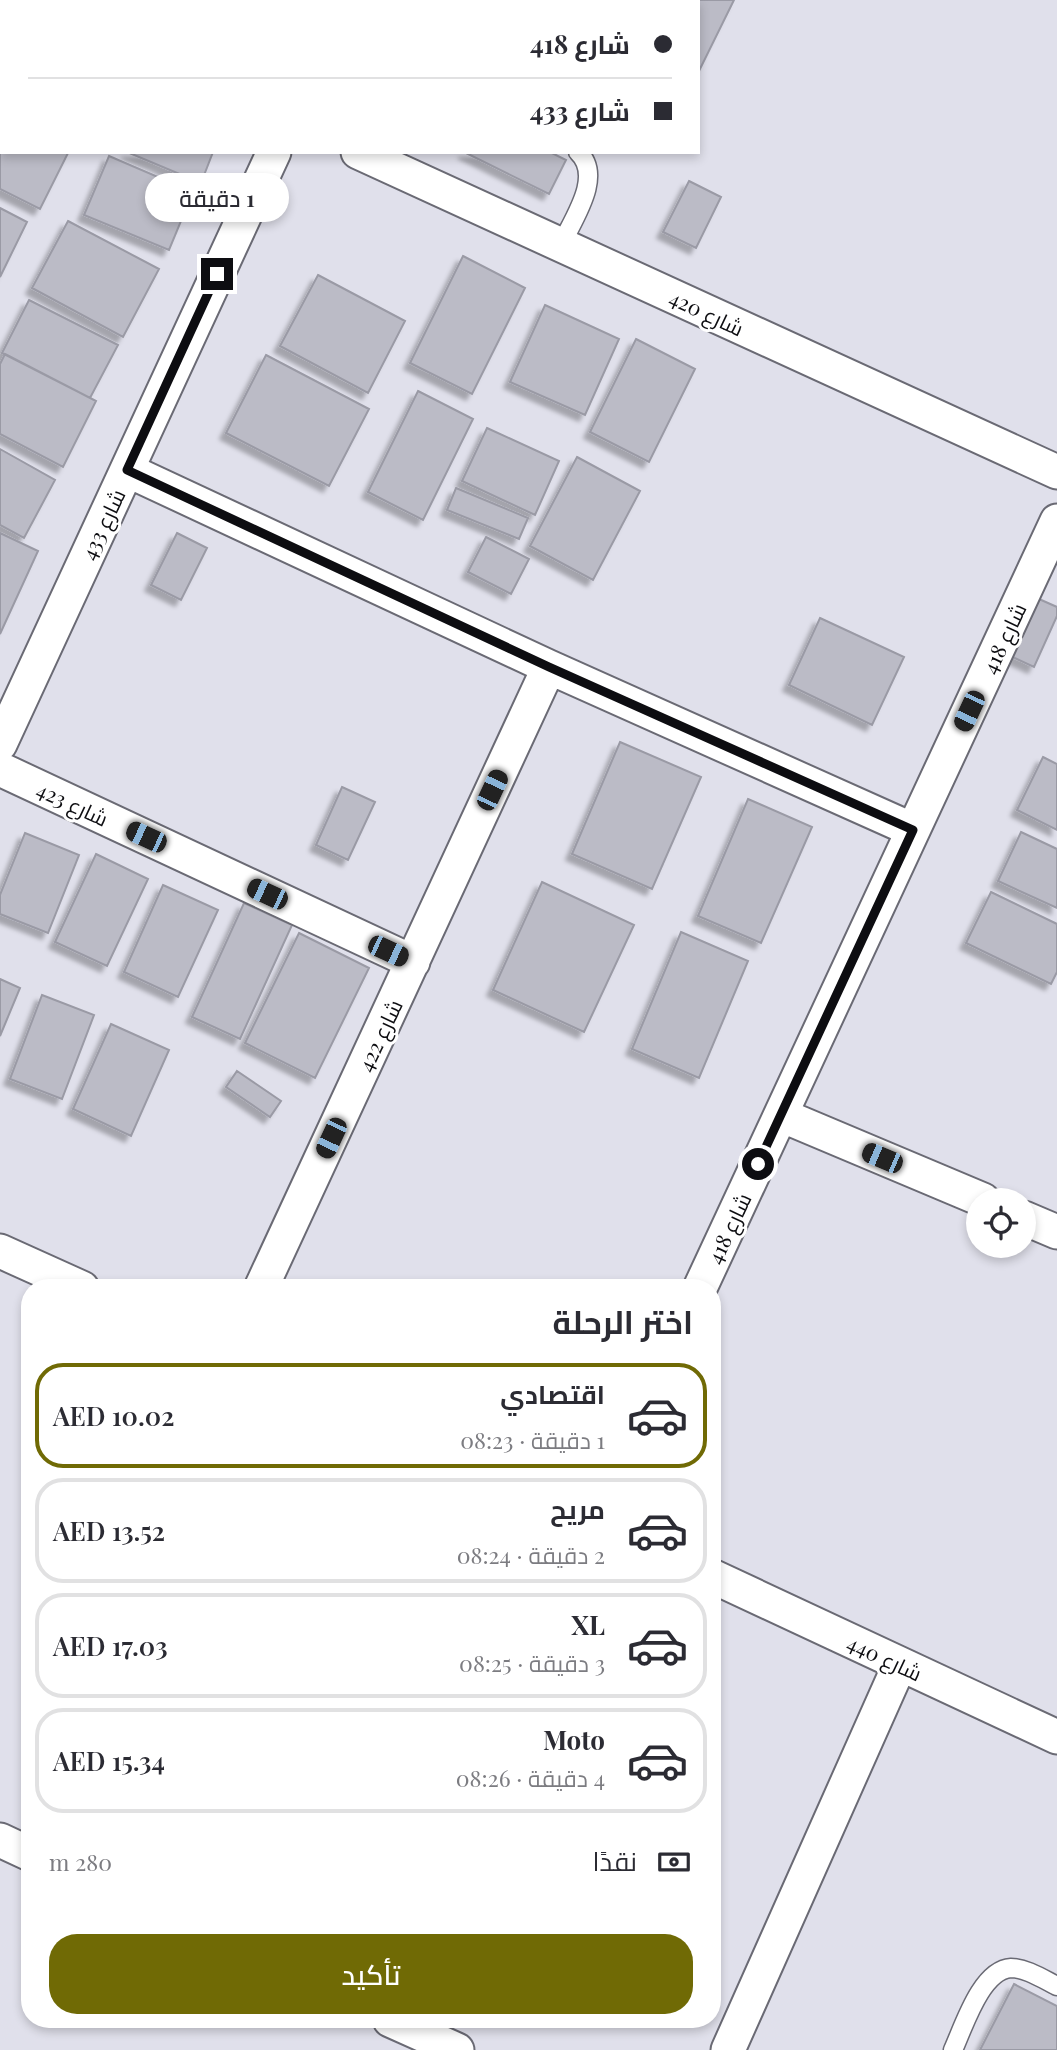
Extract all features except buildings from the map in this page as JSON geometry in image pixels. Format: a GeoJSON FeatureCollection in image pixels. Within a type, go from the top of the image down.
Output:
{"type":"FeatureCollection","features":[{"type":"Feature","properties":{"kind":"street","name":"شارع 433"},"geometry":{"type":"LineString","coordinates":[[0,744],[273,154]]}},
{"type":"Feature","properties":{"kind":"street","name":"شارع 420"},"geometry":{"type":"LineString","coordinates":[[374,156],[561,245],[1057,472]]}},
{"type":"Feature","properties":{"kind":"street"},"geometry":{"type":"LineString","coordinates":[[127,470],[549,667],[913,830]]}},
{"type":"Feature","properties":{"kind":"street","name":"شارع 418"},"geometry":{"type":"LineString","coordinates":[[704,1279],[1057,521]]}},
{"type":"Feature","properties":{"kind":"street","name":"شارع 422"},"geometry":{"type":"LineString","coordinates":[[265,1279],[549,667]]}},
{"type":"Feature","properties":{"kind":"street","name":"شارع 423"},"geometry":{"type":"LineString","coordinates":[[0,769],[413,962]]}},
{"type":"Feature","properties":{"kind":"street"},"geometry":{"type":"LineString","coordinates":[[781,1115],[966,1193]]}},
{"type":"Feature","properties":{"kind":"street"},"geometry":{"type":"LineString","coordinates":[[1036,1223],[1057,1232]]}},
{"type":"Feature","properties":{"kind":"street"},"geometry":{"type":"LineString","coordinates":[[0,1251],[62,1279]]}},
{"type":"Feature","properties":{"kind":"street","name":"شارع 440"},"geometry":{"type":"LineString","coordinates":[[721,1581],[1057,1737]]}},
{"type":"Feature","properties":{"kind":"street"},"geometry":{"type":"LineString","coordinates":[[728,2050],[900,1664]]}},
{"type":"Feature","properties":{"kind":"street"},"geometry":{"type":"LineString","coordinates":[[0,1840],[21,1850]]}},
{"type":"Feature","properties":{"kind":"street"},"geometry":{"type":"LineString","coordinates":[[408,2028],[457,2050]]}},
{"type":"Feature","properties":{"kind":"lane"},"geometry":{"type":"LineString","coordinates":[[561,245],[590,178],[586,160],[581,154]]}},
{"type":"Feature","properties":{"kind":"lane"},"geometry":{"type":"LineString","coordinates":[[953,2050],[982,1988],[994,1974],[1003,1970],[1021,1969],[1057,1986]]}},
{"type":"Feature","properties":{"kind":"route"},"geometry":{"type":"LineString","coordinates":[[217,274],[127,470],[549,667],[913,830],[758,1164]]}}]}
